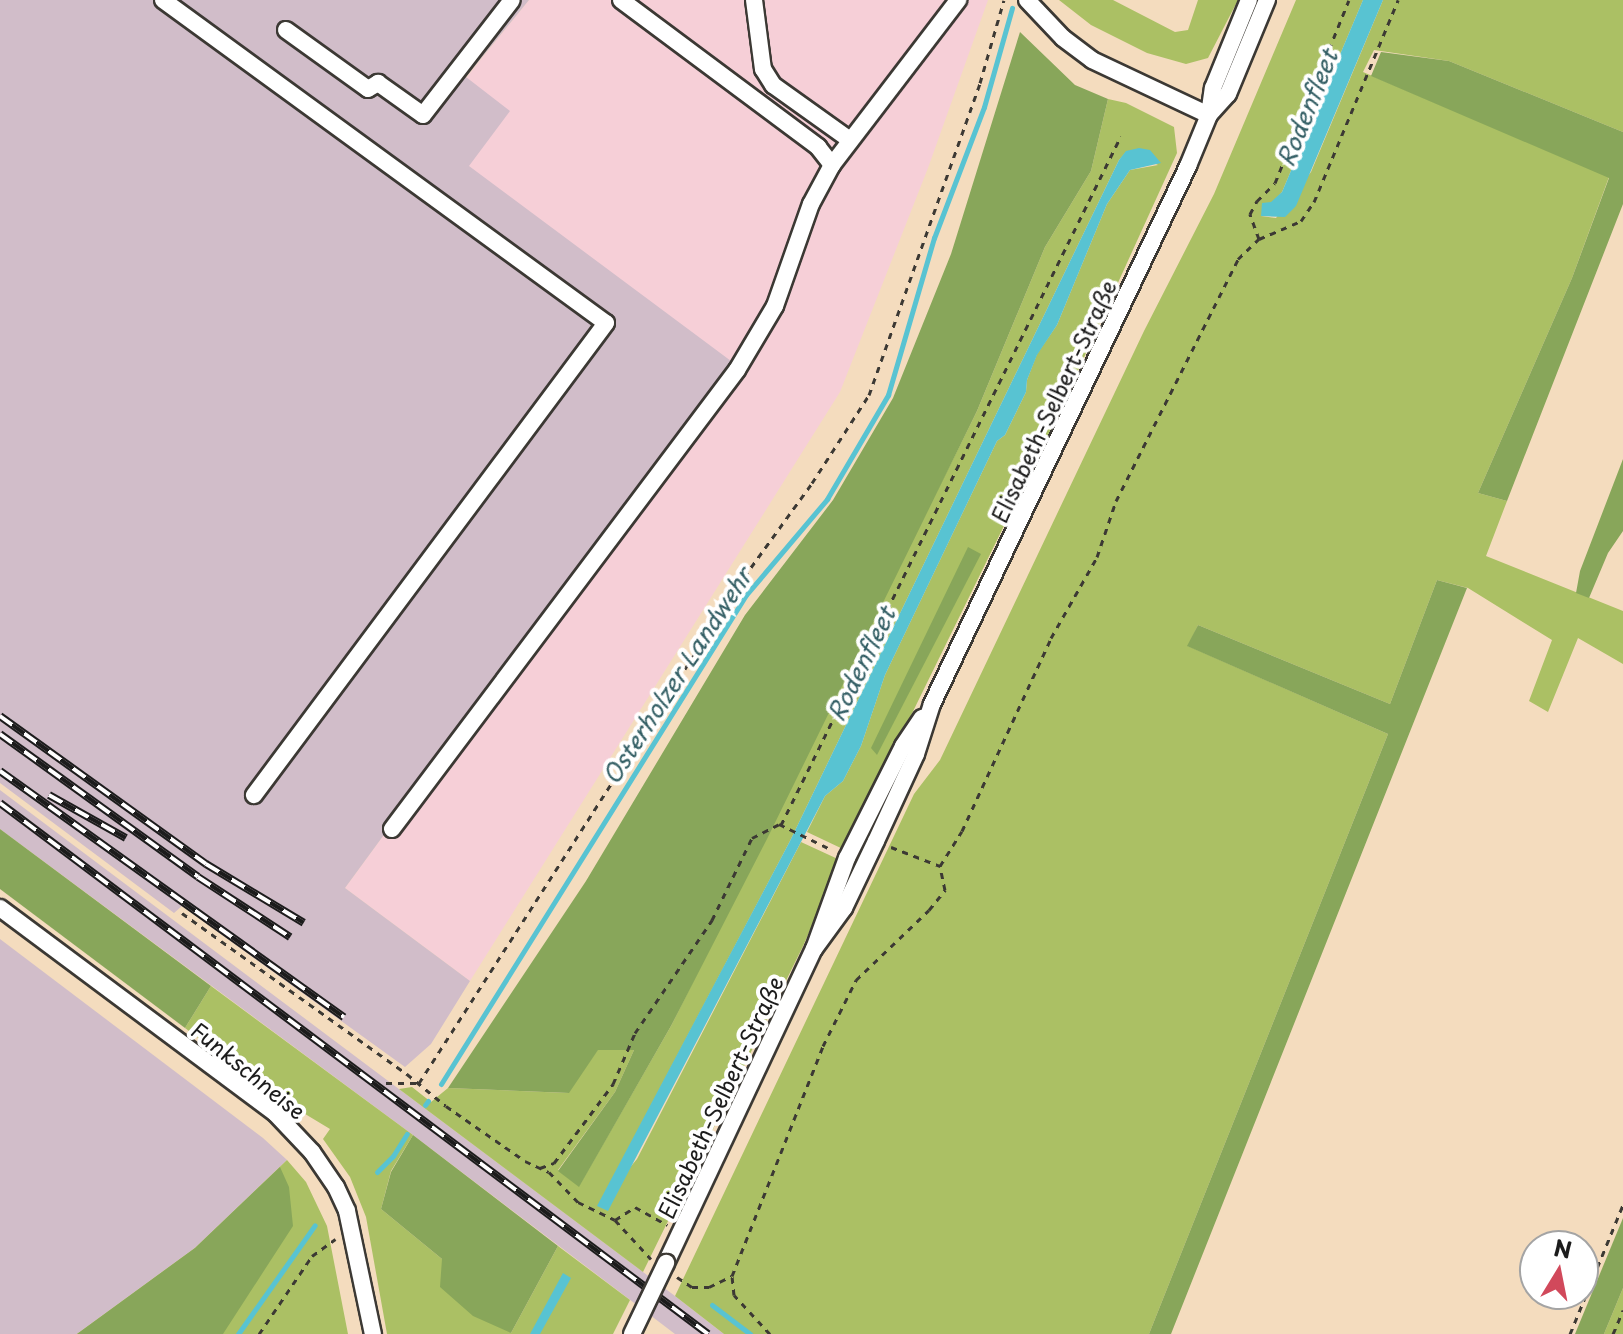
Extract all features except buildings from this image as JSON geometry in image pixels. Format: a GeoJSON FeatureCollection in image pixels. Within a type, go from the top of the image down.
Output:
{"type":"FeatureCollection","features":[{"type":"Feature","properties":{"kind":"street"},"geometry":{"type":"LineString","coordinates":[[163,0],[606,323],[254,795]]}},
{"type":"Feature","properties":{"kind":"street"},"geometry":{"type":"LineString","coordinates":[[286,30],[368,89],[378,83],[423,115],[512,0]]}},
{"type":"Feature","properties":{"kind":"street"},"geometry":{"type":"LineString","coordinates":[[621,0],[818,147],[832,165]]}},
{"type":"Feature","properties":{"kind":"street"},"geometry":{"type":"LineString","coordinates":[[754,0],[763,69],[773,85],[850,140]]}},
{"type":"Feature","properties":{"kind":"street"},"geometry":{"type":"LineString","coordinates":[[392,829],[737,370],[775,306],[811,204],[832,165],[958,0]]}},
{"type":"Feature","properties":{"kind":"street"},"geometry":{"type":"LineString","coordinates":[[1027,0],[1063,38],[1092,60],[1209,115]]}},
{"type":"Feature","properties":{"kind":"street","name":"Elisabeth-Selbert-Straße"},"geometry":{"type":"LineString","coordinates":[[814,949],[844,908],[876,841],[916,754],[932,704],[1031,502],[1209,115],[1213,88],[1249,0]]}},
{"type":"Feature","properties":{"kind":"street","name":"Elisabeth-Selbert-Straße"},"geometry":{"type":"LineString","coordinates":[[1209,115],[1228,94],[1267,0]]}},
{"type":"Feature","properties":{"kind":"street","name":"Elisabeth-Selbert-Straße"},"geometry":{"type":"LineString","coordinates":[[632,1334],[814,949],[847,858],[903,746],[932,704]]}},
{"type":"Feature","properties":{"kind":"street","name":"Funkschneise"},"geometry":{"type":"LineString","coordinates":[[0,908],[275,1113],[312,1152],[336,1187],[354,1234],[373,1334]]}},
{"type":"Feature","properties":{"kind":"path"},"geometry":{"type":"LineString","coordinates":[[419,1083],[744,577],[812,483],[869,395],[980,83],[1004,0]]}},
{"type":"Feature","properties":{"kind":"path"},"geometry":{"type":"LineString","coordinates":[[1259,239],[1250,214],[1257,201],[1275,183],[1349,0]]}},
{"type":"Feature","properties":{"kind":"path"},"geometry":{"type":"LineString","coordinates":[[770,1334],[734,1295],[732,1276],[823,1046],[856,980],[929,910],[945,890],[940,866],[962,831],[1051,638],[1097,557],[1116,501],[1238,259],[1259,239],[1301,221],[1314,202],[1398,0]]}},
{"type":"Feature","properties":{"kind":"path"},"geometry":{"type":"LineString","coordinates":[[781,825],[1121,136]]}},
{"type":"Feature","properties":{"kind":"path"},"geometry":{"type":"LineString","coordinates":[[540,1168],[554,1163],[607,1094],[650,1007],[685,964],[712,920],[752,838],[771,825],[781,825],[808,838]]}},
{"type":"Feature","properties":{"kind":"path"},"geometry":{"type":"LineString","coordinates":[[876,841],[940,866]]}},
{"type":"Feature","properties":{"kind":"path"},"geometry":{"type":"LineString","coordinates":[[182,913],[419,1083],[446,1106],[540,1168],[578,1202],[615,1220],[635,1207],[681,1233]]}},
{"type":"Feature","properties":{"kind":"path"},"geometry":{"type":"LineString","coordinates":[[386,1083],[419,1083]]}},
{"type":"Feature","properties":{"kind":"path"},"geometry":{"type":"LineString","coordinates":[[1570,1334],[1623,1205]]}},
{"type":"Feature","properties":{"kind":"path"},"geometry":{"type":"LineString","coordinates":[[259,1334],[312,1256],[337,1238],[354,1234]]}},
{"type":"Feature","properties":{"kind":"path"},"geometry":{"type":"LineString","coordinates":[[1613,1334],[1623,1310]]}},
{"type":"Feature","properties":{"kind":"shaded area"},"geometry":{"type":"Polygon","coordinates":[[[0,0],[529,0],[466,77],[510,111],[469,166],[731,361],[345,888],[470,981],[431,1044],[405,1067],[182,906],[174,913],[0,783],[0,0]]]}},
{"type":"Feature","properties":{"kind":"shaded area"},"geometry":{"type":"Polygon","coordinates":[[[529,0],[988,0],[928,168],[840,392],[470,981],[345,888],[730,361],[468,166],[466,78],[529,0]]]}},
{"type":"Feature","properties":{"kind":"shaded area"},"geometry":{"type":"Polygon","coordinates":[[[0,790],[724,1334],[675,1334],[0,829],[0,790]]]}},
{"type":"Feature","properties":{"kind":"shaded area"},"geometry":{"type":"Polygon","coordinates":[[[0,939],[263,1138],[287,1160],[195,1248],[77,1334],[0,1334],[0,939]]]}},
{"type":"Feature","properties":{"kind":"green space"},"geometry":{"type":"Polygon","coordinates":[[[1059,0],[1113,0],[1175,32],[1188,30],[1198,0],[1238,0],[1208,58],[1186,64],[1147,53],[1091,25],[1059,0]]]}},
{"type":"Feature","properties":{"kind":"green space"},"geometry":{"type":"Polygon","coordinates":[[[1296,0],[1363,0],[1282,192],[1261,216],[1276,218],[1311,172],[1383,0],[1623,0],[1623,132],[1449,61],[1374,50],[1363,72],[1609,177],[1572,278],[1478,493],[1507,501],[1486,556],[1623,611],[1623,664],[1578,638],[1548,712],[1529,701],[1552,640],[1468,588],[1437,580],[1390,704],[1198,625],[1188,646],[1388,734],[1149,1334],[724,1334],[675,1296],[914,794],[940,760],[1144,331],[1214,194],[1296,0]]]}},
{"type":"Feature","properties":{"kind":"green space"},"geometry":{"type":"Polygon","coordinates":[[[1020,32],[1075,85],[1108,99],[1091,171],[1045,247],[977,411],[767,839],[671,1026],[579,1187],[558,1171],[615,1092],[634,1050],[598,1050],[569,1093],[448,1088],[586,881],[745,615],[833,500],[893,398],[951,254],[1020,32]]]}},
{"type":"Feature","properties":{"kind":"green space"},"geometry":{"type":"Polygon","coordinates":[[[1381,52],[1449,61],[1623,132],[1623,204],[1507,501],[1478,493],[1572,278],[1609,178],[1371,76],[1381,52]]]}},
{"type":"Feature","properties":{"kind":"green space"},"geometry":{"type":"Polygon","coordinates":[[[1108,99],[1126,103],[1174,127],[1177,153],[1051,430],[845,850],[807,832],[825,796],[843,781],[861,746],[885,675],[997,441],[1005,435],[1026,392],[1037,354],[1057,325],[1107,204],[1130,170],[1158,165],[1127,151],[1119,160],[790,841],[598,1206],[637,1159],[801,842],[840,860],[804,944],[643,1272],[399,1089],[412,1087],[431,1102],[448,1088],[568,1093],[598,1049],[634,1050],[615,1092],[558,1170],[579,1186],[671,1026],[977,411],[1045,247],[1091,171],[1108,99]]]}},
{"type":"Feature","properties":{"kind":"green space"},"geometry":{"type":"Polygon","coordinates":[[[1623,459],[1623,531],[1608,553],[1589,598],[1576,593],[1580,571],[1623,459]]]}},
{"type":"Feature","properties":{"kind":"green space"},"geometry":{"type":"Polygon","coordinates":[[[968,547],[981,554],[877,755],[871,748],[968,547]]]}},
{"type":"Feature","properties":{"kind":"green space"},"geometry":{"type":"Polygon","coordinates":[[[1437,580],[1467,588],[1171,1334],[1149,1334],[1388,734],[1187,646],[1198,625],[1390,704],[1437,580]]]}},
{"type":"Feature","properties":{"kind":"green space"},"geometry":{"type":"Polygon","coordinates":[[[0,829],[211,986],[185,1028],[0,889],[0,829]]]}},
{"type":"Feature","properties":{"kind":"green space"},"geometry":{"type":"Polygon","coordinates":[[[211,986],[413,1135],[391,1171],[381,1209],[442,1259],[511,1333],[558,1246],[630,1300],[613,1334],[387,1334],[366,1217],[350,1177],[323,1139],[330,1129],[272,1094],[185,1028],[211,986]]]}},
{"type":"Feature","properties":{"kind":"green space"},"geometry":{"type":"Polygon","coordinates":[[[413,1135],[558,1246],[511,1333],[473,1316],[440,1287],[442,1259],[381,1209],[391,1172],[413,1135]]]}},
{"type":"Feature","properties":{"kind":"green space"},"geometry":{"type":"Polygon","coordinates":[[[287,1160],[306,1182],[327,1226],[348,1334],[77,1334],[195,1248],[287,1160]]]}},
{"type":"Feature","properties":{"kind":"green space"},"geometry":{"type":"Polygon","coordinates":[[[280,1167],[289,1187],[293,1226],[223,1334],[77,1334],[195,1248],[280,1167]]]}},
{"type":"Feature","properties":{"kind":"green space"},"geometry":{"type":"Polygon","coordinates":[[[1623,1218],[1623,1288],[1604,1334],[1575,1334],[1585,1310],[1599,1310],[1599,1276],[1623,1218]]]}},
{"type":"Feature","properties":{"kind":"green space"},"geometry":{"type":"Polygon","coordinates":[[[1623,1288],[1623,1334],[1604,1334],[1623,1288]]]}},
{"type":"Feature","properties":{"kind":"water"},"geometry":{"type":"Polygon","coordinates":[[[1363,0],[1383,0],[1296,206],[1285,217],[1261,216],[1262,203],[1271,202],[1282,192],[1363,0]]]}},
{"type":"Feature","properties":{"kind":"water"},"geometry":{"type":"Polygon","coordinates":[[[1139,148],[1150,150],[1161,163],[1130,170],[1107,204],[1057,325],[1037,355],[1027,380],[1026,392],[1005,435],[997,441],[885,675],[861,746],[843,781],[825,796],[608,1211],[597,1206],[790,841],[1119,160],[1126,151],[1139,148]]]}},
{"type":"Feature","properties":{"kind":"water"},"geometry":{"type":"Polygon","coordinates":[[[563,1273],[571,1278],[540,1334],[530,1334],[563,1273]]]}},
{"type":"Feature","properties":{"kind":"waterway","name":"Osterholzer Landwehr"},"geometry":{"type":"LineString","coordinates":[[441,1084],[746,595],[827,499],[888,395],[934,238],[984,107],[1012,8]]}},
{"type":"Feature","properties":{"kind":"waterway"},"geometry":{"type":"LineString","coordinates":[[425,1105],[428,1101]]}},
{"type":"Feature","properties":{"kind":"waterway"},"geometry":{"type":"LineString","coordinates":[[377,1172],[393,1156],[407,1134]]}},
{"type":"Feature","properties":{"kind":"waterway"},"geometry":{"type":"LineString","coordinates":[[238,1334],[315,1225]]}},
{"type":"Feature","properties":{"kind":"waterway","name":"Osterholzer Landwehr"},"geometry":{"type":"LineString","coordinates":[[712,1305],[750,1334]]}},
{"type":"Feature","properties":{"kind":"railway"},"geometry":{"type":"LineString","coordinates":[[0,716],[206,864],[304,923]]}},
{"type":"Feature","properties":{"kind":"railway"},"geometry":{"type":"LineString","coordinates":[[0,734],[198,877],[290,937]]}},
{"type":"Feature","properties":{"kind":"railway"},"geometry":{"type":"LineString","coordinates":[[0,771],[344,1017]]}},
{"type":"Feature","properties":{"kind":"railway"},"geometry":{"type":"LineString","coordinates":[[49,795],[126,838]]}},
{"type":"Feature","properties":{"kind":"railway"},"geometry":{"type":"LineString","coordinates":[[0,803],[708,1334]]}},
{"type":"Feature","properties":{"kind":"water label","name":"Rodenfleet"},"geometry":{"type":"Point","coordinates":[1307,108]}},
{"type":"Feature","properties":{"kind":"water label","name":"Rodenfleet"},"geometry":{"type":"Point","coordinates":[861,664]}}]}
